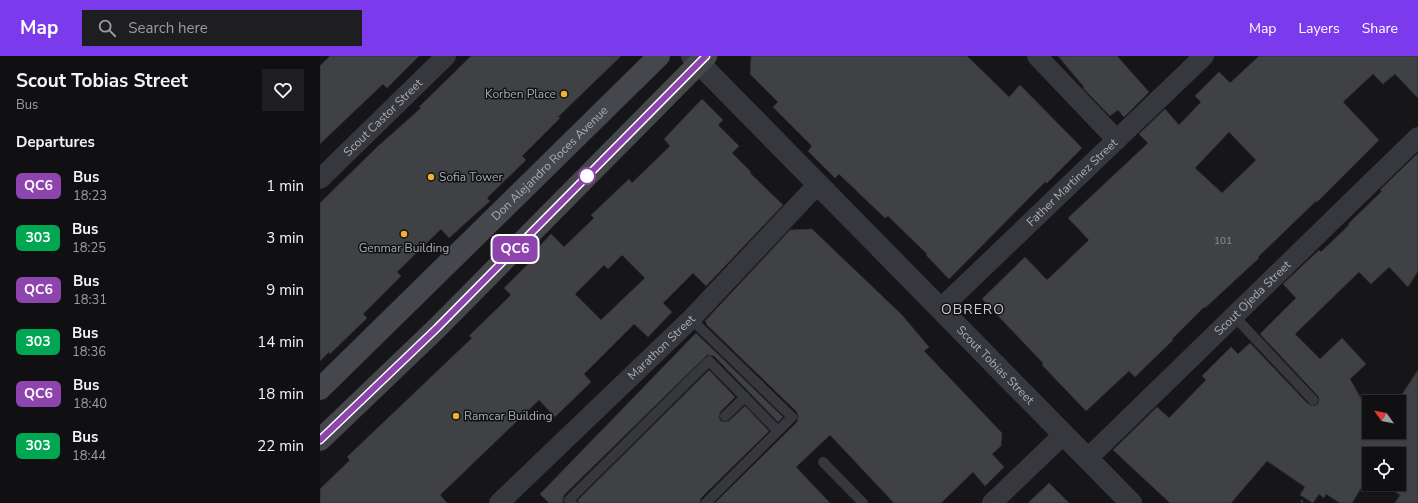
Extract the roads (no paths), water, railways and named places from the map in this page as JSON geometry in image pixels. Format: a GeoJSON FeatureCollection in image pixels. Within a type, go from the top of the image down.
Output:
{"type":"FeatureCollection","features":[{"type":"Feature","properties":{"kind":"main road","name":"Don Alejandro Roces Avenue"},"geometry":{"type":"LineString","coordinates":[[320,389],[659,56]]}},
{"type":"Feature","properties":{"kind":"main road"},"geometry":{"type":"LineString","coordinates":[[320,440],[437,328],[699,58]]}},
{"type":"Feature","properties":{"kind":"street","name":"Scout Castor Street"},"geometry":{"type":"LineString","coordinates":[[320,179],[446,56]]}},
{"type":"Feature","properties":{"kind":"street"},"geometry":{"type":"LineString","coordinates":[[1036,56],[1117,140]]}},
{"type":"Feature","properties":{"kind":"street","name":"Father Martinez Street"},"geometry":{"type":"LineString","coordinates":[[940,309],[1204,56]]}},
{"type":"Feature","properties":{"kind":"street","name":"Scout Tobias Street"},"geometry":{"type":"LineString","coordinates":[[699,58],[818,184],[1131,503]]}},
{"type":"Feature","properties":{"kind":"street","name":"Scout Ojeda Street"},"geometry":{"type":"LineString","coordinates":[[1087,459],[1418,137]]}},
{"type":"Feature","properties":{"kind":"street","name":"Marathon Street"},"geometry":{"type":"LineString","coordinates":[[499,503],[691,319],[818,184]]}},
{"type":"Feature","properties":{"kind":"street"},"geometry":{"type":"LineString","coordinates":[[992,503],[1064,434]]}},
{"type":"Feature","properties":{"kind":"lane"},"geometry":{"type":"LineString","coordinates":[[1234,316],[1313,400]]}},
{"type":"Feature","properties":{"kind":"lane"},"geometry":{"type":"LineString","coordinates":[[691,319],[792,417],[706,503]]}},
{"type":"Feature","properties":{"kind":"lane"},"geometry":{"type":"LineString","coordinates":[[572,503],[569,500],[709,361],[778,431]]}},
{"type":"Feature","properties":{"kind":"lane"},"geometry":{"type":"LineString","coordinates":[[725,416],[745,397]]}},
{"type":"Feature","properties":{"kind":"lane"},"geometry":{"type":"LineString","coordinates":[[823,462],[863,503]]}},
{"type":"Feature","properties":{"kind":"place","name":"Korben Place"},"geometry":{"type":"Point","coordinates":[564,94]}},
{"type":"Feature","properties":{"kind":"place","name":"Sofia Tower"},"geometry":{"type":"Point","coordinates":[431,177]}},
{"type":"Feature","properties":{"kind":"place","name":"Genmar Building"},"geometry":{"type":"Point","coordinates":[404,234]}},
{"type":"Feature","properties":{"kind":"place","name":"Ramcar Building"},"geometry":{"type":"Point","coordinates":[456,416]}},
{"type":"Feature","properties":{"kind":"district","name":"OBRERO"},"geometry":{"type":"Point","coordinates":[973,309]}}]}
